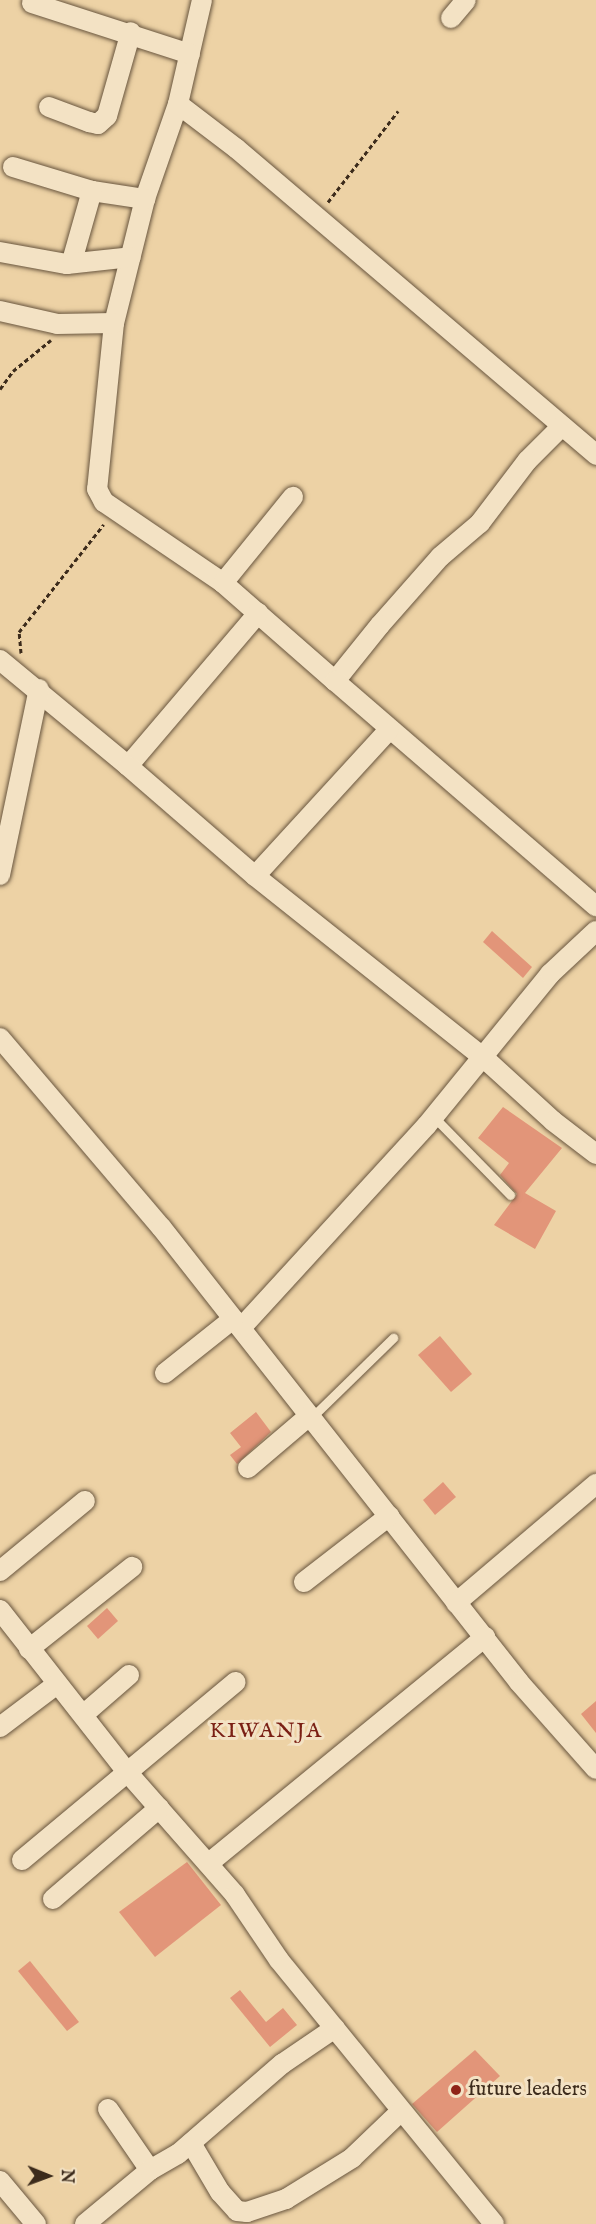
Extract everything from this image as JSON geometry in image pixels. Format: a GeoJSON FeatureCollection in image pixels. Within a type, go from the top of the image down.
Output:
{"type":"FeatureCollection","features":[{"type":"Feature","properties":{"kind":"street"},"geometry":{"type":"LineString","coordinates":[[202,0],[178,104],[146,199],[114,323],[97,480],[104,502],[223,583],[596,906]]}},
{"type":"Feature","properties":{"kind":"street"},"geometry":{"type":"LineString","coordinates":[[451,18],[466,0]]}},
{"type":"Feature","properties":{"kind":"street"},"geometry":{"type":"LineString","coordinates":[[32,3],[131,32],[190,54]]}},
{"type":"Feature","properties":{"kind":"street"},"geometry":{"type":"LineString","coordinates":[[49,107],[99,124],[107,116],[131,32]]}},
{"type":"Feature","properties":{"kind":"street"},"geometry":{"type":"LineString","coordinates":[[178,104],[237,149],[315,218],[596,454]]}},
{"type":"Feature","properties":{"kind":"street"},"geometry":{"type":"LineString","coordinates":[[13,167],[92,191],[146,199]]}},
{"type":"Feature","properties":{"kind":"street"},"geometry":{"type":"LineString","coordinates":[[67,264],[72,261],[92,191]]}},
{"type":"Feature","properties":{"kind":"street"},"geometry":{"type":"LineString","coordinates":[[0,252],[67,264],[130,257]]}},
{"type":"Feature","properties":{"kind":"street"},"geometry":{"type":"LineString","coordinates":[[0,312],[57,324],[114,323]]}},
{"type":"Feature","properties":{"kind":"street"},"geometry":{"type":"LineString","coordinates":[[335,681],[380,625],[440,557],[480,523],[527,461],[562,426]]}},
{"type":"Feature","properties":{"kind":"street"},"geometry":{"type":"LineString","coordinates":[[223,583],[293,497]]}},
{"type":"Feature","properties":{"kind":"street"},"geometry":{"type":"LineString","coordinates":[[128,766],[258,613]]}},
{"type":"Feature","properties":{"kind":"street"},"geometry":{"type":"LineString","coordinates":[[0,660],[39,689],[106,751],[128,766],[255,876],[484,1058],[553,1121],[596,1154]]}},
{"type":"Feature","properties":{"kind":"street"},"geometry":{"type":"LineString","coordinates":[[0,875],[39,689]]}},
{"type":"Feature","properties":{"kind":"street"},"geometry":{"type":"LineString","coordinates":[[255,876],[389,729]]}},
{"type":"Feature","properties":{"kind":"street"},"geometry":{"type":"LineString","coordinates":[[165,1373],[237,1324],[434,1118],[550,974],[596,931]]}},
{"type":"Feature","properties":{"kind":"street"},"geometry":{"type":"LineString","coordinates":[[0,1038],[161,1227],[519,1682],[596,1769]]}},
{"type":"Feature","properties":{"kind":"street"},"geometry":{"type":"LineString","coordinates":[[248,1468],[310,1417]]}},
{"type":"Feature","properties":{"kind":"street"},"geometry":{"type":"LineString","coordinates":[[456,1603],[596,1484]]}},
{"type":"Feature","properties":{"kind":"street"},"geometry":{"type":"LineString","coordinates":[[0,1571],[85,1501]]}},
{"type":"Feature","properties":{"kind":"street"},"geometry":{"type":"LineString","coordinates":[[304,1582],[389,1516]]}},
{"type":"Feature","properties":{"kind":"street"},"geometry":{"type":"LineString","coordinates":[[29,1649],[132,1567]]}},
{"type":"Feature","properties":{"kind":"street"},"geometry":{"type":"LineString","coordinates":[[0,1610],[128,1773],[209,1863],[279,1960],[494,2224]]}},
{"type":"Feature","properties":{"kind":"street"},"geometry":{"type":"LineString","coordinates":[[209,1863],[485,1637]]}},
{"type":"Feature","properties":{"kind":"street"},"geometry":{"type":"LineString","coordinates":[[83,1715],[129,1675]]}},
{"type":"Feature","properties":{"kind":"street"},"geometry":{"type":"LineString","coordinates":[[22,1860],[236,1682]]}},
{"type":"Feature","properties":{"kind":"street"},"geometry":{"type":"LineString","coordinates":[[0,1727],[57,1684]]}},
{"type":"Feature","properties":{"kind":"street"},"geometry":{"type":"LineString","coordinates":[[52,1899],[159,1808]]}},
{"type":"Feature","properties":{"kind":"street"},"geometry":{"type":"LineString","coordinates":[[85,2224],[150,2170],[191,2143],[282,2064],[334,2028]]}},
{"type":"Feature","properties":{"kind":"street"},"geometry":{"type":"LineString","coordinates":[[108,2109],[150,2170]]}},
{"type":"Feature","properties":{"kind":"street"},"geometry":{"type":"LineString","coordinates":[[191,2143],[220,2192],[237,2211],[247,2212],[286,2199],[352,2158],[400,2111]]}},
{"type":"Feature","properties":{"kind":"street"},"geometry":{"type":"LineString","coordinates":[[0,2181],[36,2224]]}},
{"type":"Feature","properties":{"kind":"lane"},"geometry":{"type":"LineString","coordinates":[[434,1118],[510,1195]]}},
{"type":"Feature","properties":{"kind":"lane"},"geometry":{"type":"LineString","coordinates":[[310,1417],[393,1338]]}},
{"type":"Feature","properties":{"kind":"path"},"geometry":{"type":"LineString","coordinates":[[315,218],[398,111]]}},
{"type":"Feature","properties":{"kind":"path"},"geometry":{"type":"LineString","coordinates":[[0,389],[14,371],[43,350],[57,324]]}},
{"type":"Feature","properties":{"kind":"path"},"geometry":{"type":"LineString","coordinates":[[25,662],[20,632],[116,508]]}},
{"type":"Feature","properties":{"kind":"building"},"geometry":{"type":"Polygon","coordinates":[[[492,931],[532,967],[523,978],[483,942],[492,931]]]}},
{"type":"Feature","properties":{"kind":"building"},"geometry":{"type":"Polygon","coordinates":[[[503,1107],[562,1148],[525,1193],[556,1211],[535,1249],[494,1225],[517,1194],[500,1175],[509,1163],[478,1138],[503,1107]]]}},
{"type":"Feature","properties":{"kind":"building"},"geometry":{"type":"Polygon","coordinates":[[[440,1336],[472,1374],[451,1392],[418,1355],[440,1336]]]}},
{"type":"Feature","properties":{"kind":"building"},"geometry":{"type":"Polygon","coordinates":[[[256,1412],[271,1432],[237,1464],[230,1455],[241,1447],[230,1433],[256,1412]]]}},
{"type":"Feature","properties":{"kind":"building"},"geometry":{"type":"Polygon","coordinates":[[[443,1482],[456,1497],[435,1515],[423,1500],[443,1482]]]}},
{"type":"Feature","properties":{"kind":"building"},"geometry":{"type":"Polygon","coordinates":[[[107,1608],[118,1621],[98,1639],[87,1626],[107,1608]]]}},
{"type":"Feature","properties":{"kind":"building"},"geometry":{"type":"Polygon","coordinates":[[[596,1701],[596,1733],[581,1714],[596,1701]]]}},
{"type":"Feature","properties":{"kind":"building"},"geometry":{"type":"Polygon","coordinates":[[[187,1862],[221,1905],[155,1957],[119,1912],[187,1862]]]}},
{"type":"Feature","properties":{"kind":"building"},"geometry":{"type":"Polygon","coordinates":[[[30,1961],[79,2022],[67,2031],[18,1971],[30,1961]]]}},
{"type":"Feature","properties":{"kind":"building"},"geometry":{"type":"Polygon","coordinates":[[[240,1990],[266,2022],[283,2008],[297,2025],[270,2047],[230,1998],[240,1990]]]}},
{"type":"Feature","properties":{"kind":"building","name":"future leaders"},"geometry":{"type":"Polygon","coordinates":[[[475,2050],[500,2076],[437,2132],[412,2104],[475,2050]]]}},
{"type":"Feature","properties":{"kind":"place","name":"future leaders"},"geometry":{"type":"Point","coordinates":[456,2090]}},
{"type":"Feature","properties":{"kind":"district","name":"KIWANJA"},"geometry":{"type":"Point","coordinates":[266,1732]}}]}
